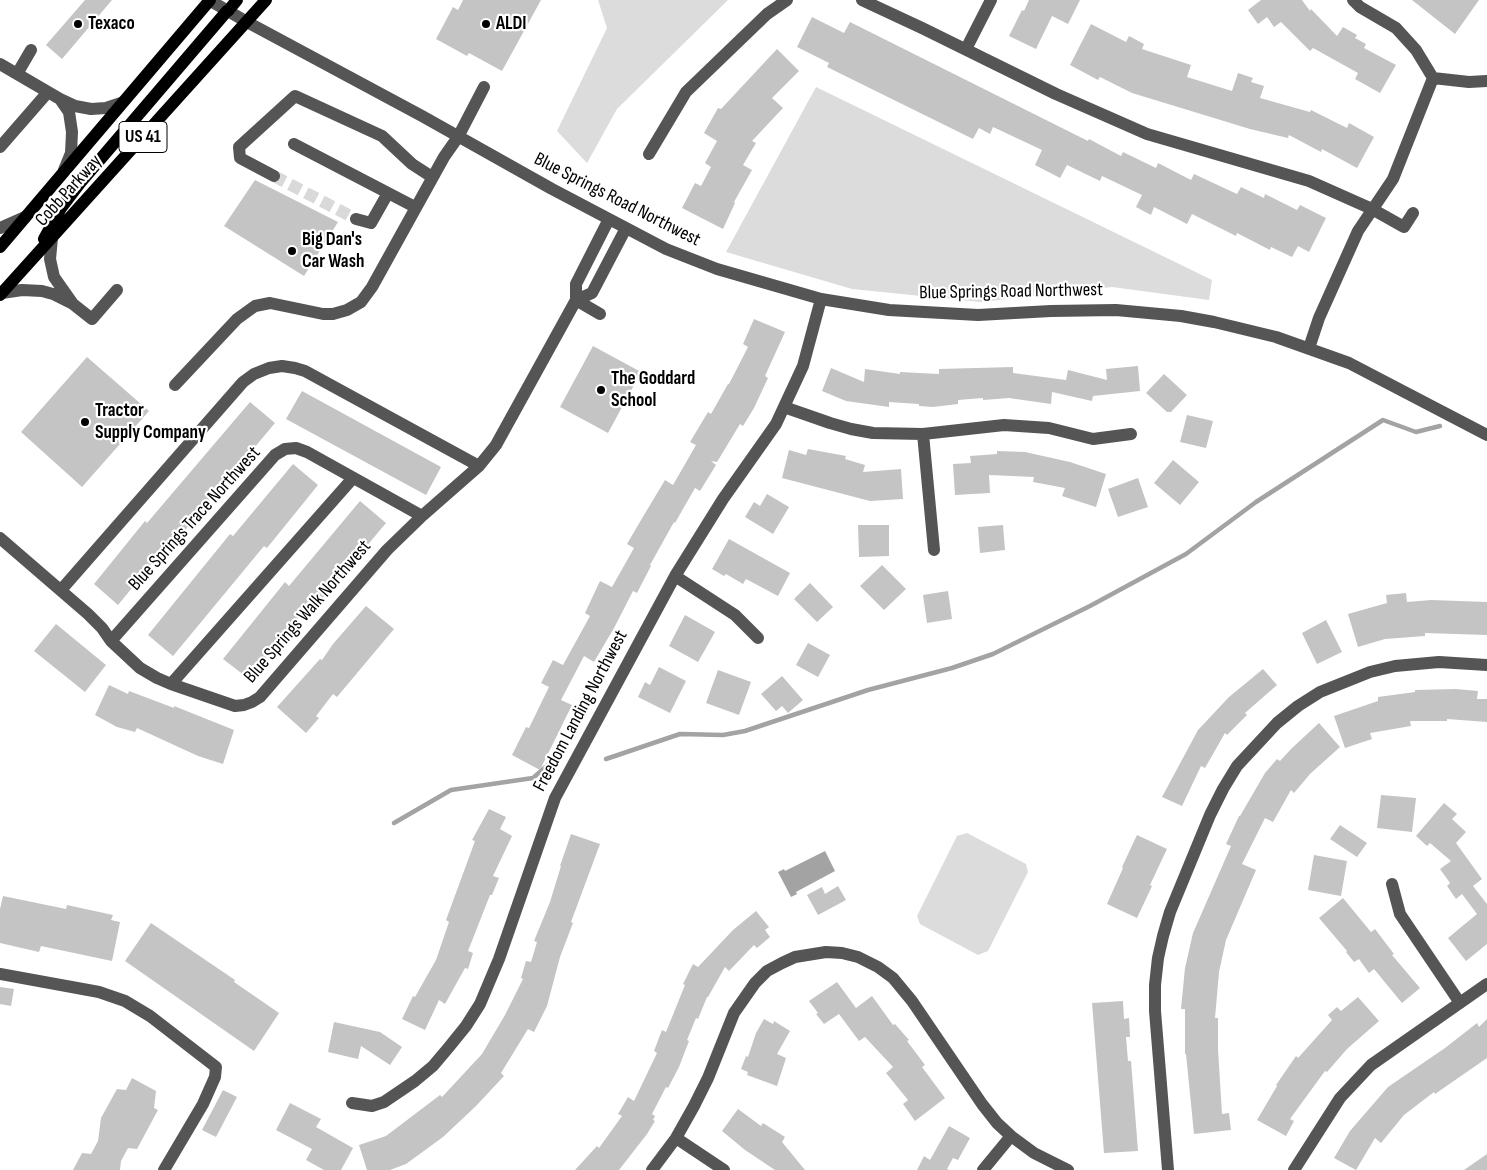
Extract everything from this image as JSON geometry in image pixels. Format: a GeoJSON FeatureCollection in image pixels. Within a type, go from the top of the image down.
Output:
{"type":"FeatureCollection","features":[{"type":"Feature","properties":{"kind":"main road","name":"Cobb Parkway"},"geometry":{"type":"LineString","coordinates":[[0,247],[209,0]]}},
{"type":"Feature","properties":{"kind":"main road"},"geometry":{"type":"LineString","coordinates":[[39,251],[61,208],[80,183],[237,0]]}},
{"type":"Feature","properties":{"kind":"main road","name":"Cobb Parkway"},"geometry":{"type":"LineString","coordinates":[[1,294],[266,0]]}},
{"type":"Feature","properties":{"kind":"street","name":"Blue Springs Road Northwest"},"geometry":{"type":"LineString","coordinates":[[209,0],[626,228],[692,260],[743,278],[821,299],[889,310],[978,315],[1084,310],[1148,312],[1214,322],[1276,337],[1349,364],[1374,375],[1487,435]]}},
{"type":"Feature","properties":{"kind":"street"},"geometry":{"type":"LineString","coordinates":[[650,154],[686,92],[767,14],[786,0]]}},
{"type":"Feature","properties":{"kind":"street"},"geometry":{"type":"LineString","coordinates":[[862,0],[1056,94],[1148,134],[1308,181],[1372,209],[1404,227],[1413,213]]}},
{"type":"Feature","properties":{"kind":"street"},"geometry":{"type":"LineString","coordinates":[[966,49],[991,0]]}},
{"type":"Feature","properties":{"kind":"street"},"geometry":{"type":"LineString","coordinates":[[1353,0],[1360,7],[1396,28],[1416,50],[1433,78]]}},
{"type":"Feature","properties":{"kind":"street"},"geometry":{"type":"LineString","coordinates":[[17,74],[31,50]]}},
{"type":"Feature","properties":{"kind":"street"},"geometry":{"type":"LineString","coordinates":[[0,64],[75,106],[91,109],[106,108],[121,103]]}},
{"type":"Feature","properties":{"kind":"street"},"geometry":{"type":"LineString","coordinates":[[1433,78],[1469,82],[1487,81]]}},
{"type":"Feature","properties":{"kind":"street"},"geometry":{"type":"LineString","coordinates":[[1309,348],[1318,318],[1354,239],[1393,178],[1433,78]]}},
{"type":"Feature","properties":{"kind":"street"},"geometry":{"type":"LineString","coordinates":[[175,385],[237,319],[254,306],[270,302],[323,314],[341,313],[354,307],[366,296],[432,177],[458,137],[484,87]]}},
{"type":"Feature","properties":{"kind":"street"},"geometry":{"type":"LineString","coordinates":[[0,147],[48,92]]}},
{"type":"Feature","properties":{"kind":"street"},"geometry":{"type":"LineString","coordinates":[[274,176],[240,158],[239,147],[295,96],[382,136],[412,164],[432,177]]}},
{"type":"Feature","properties":{"kind":"street"},"geometry":{"type":"LineString","coordinates":[[60,99],[69,112],[72,132],[71,153],[61,174]]}},
{"type":"Feature","properties":{"kind":"street"},"geometry":{"type":"LineString","coordinates":[[294,144],[415,207]]}},
{"type":"Feature","properties":{"kind":"street"},"geometry":{"type":"LineString","coordinates":[[356,219],[371,223],[388,193]]}},
{"type":"Feature","properties":{"kind":"street"},"geometry":{"type":"LineString","coordinates":[[0,228],[25,218]]}},
{"type":"Feature","properties":{"kind":"street","name":"Blue Springs Walk Northwest"},"geometry":{"type":"LineString","coordinates":[[0,538],[102,628],[111,641],[140,668],[171,684],[235,706],[244,706],[252,702],[260,697],[387,550],[422,516],[479,466],[496,445],[576,300],[576,284],[609,219]]}},
{"type":"Feature","properties":{"kind":"street","name":"Blue Springs Walk Northwest"},"geometry":{"type":"LineString","coordinates":[[576,300],[592,293],[626,228]]}},
{"type":"Feature","properties":{"kind":"street"},"geometry":{"type":"LineString","coordinates":[[52,238],[50,259],[54,277],[73,304]]}},
{"type":"Feature","properties":{"kind":"street"},"geometry":{"type":"LineString","coordinates":[[1,294],[22,290],[42,291],[53,294],[73,304],[92,319],[117,290]]}},
{"type":"Feature","properties":{"kind":"street","name":"Freedom Landing Northwest"},"geometry":{"type":"LineString","coordinates":[[352,1103],[372,1106],[384,1102],[401,1091],[433,1066],[475,1012],[499,959],[555,798],[675,576],[723,499],[776,424],[803,366],[821,299]]}},
{"type":"Feature","properties":{"kind":"street"},"geometry":{"type":"LineString","coordinates":[[576,300],[600,314]]}},
{"type":"Feature","properties":{"kind":"street"},"geometry":{"type":"LineString","coordinates":[[61,590],[243,382],[254,374],[268,368],[282,366],[305,371],[479,466]]}},
{"type":"Feature","properties":{"kind":"street"},"geometry":{"type":"LineString","coordinates":[[784,407],[851,430],[873,433],[923,434],[1004,425],[1028,425],[1049,428],[1092,439],[1131,434]]}},
{"type":"Feature","properties":{"kind":"street"},"geometry":{"type":"LineString","coordinates":[[923,434],[934,550]]}},
{"type":"Feature","properties":{"kind":"street","name":"Blue Springs Trace Northwest"},"geometry":{"type":"LineString","coordinates":[[111,641],[275,455],[285,449],[296,448],[422,516]]}},
{"type":"Feature","properties":{"kind":"street"},"geometry":{"type":"LineString","coordinates":[[171,684],[353,478]]}},
{"type":"Feature","properties":{"kind":"street"},"geometry":{"type":"LineString","coordinates":[[675,576],[735,615],[758,638]]}},
{"type":"Feature","properties":{"kind":"street"},"geometry":{"type":"LineString","coordinates":[[1168,1170],[1155,1011],[1158,958],[1170,912],[1210,815],[1232,774],[1276,723],[1305,702],[1343,682],[1370,672],[1417,663],[1487,665]]}},
{"type":"Feature","properties":{"kind":"street"},"geometry":{"type":"LineString","coordinates":[[1392,884],[1400,914],[1460,1002]]}},
{"type":"Feature","properties":{"kind":"street"},"geometry":{"type":"LineString","coordinates":[[652,1170],[676,1138],[694,1106],[708,1078],[734,1012],[755,983],[767,971],[795,957],[826,952],[842,953],[858,958],[878,967],[893,978],[912,1001],[997,1123],[1011,1136],[1047,1161],[1068,1170]]}},
{"type":"Feature","properties":{"kind":"street"},"geometry":{"type":"LineString","coordinates":[[0,974],[99,992],[125,1001],[150,1016],[216,1067],[216,1077],[203,1104],[164,1170]]}},
{"type":"Feature","properties":{"kind":"street"},"geometry":{"type":"LineString","coordinates":[[1294,1170],[1332,1110],[1359,1077],[1385,1054],[1487,984]]}},
{"type":"Feature","properties":{"kind":"street"},"geometry":{"type":"LineString","coordinates":[[983,1170],[1011,1136]]}},
{"type":"Feature","properties":{"kind":"street"},"geometry":{"type":"LineString","coordinates":[[676,1138],[724,1170]]}},
{"type":"Feature","properties":{"kind":"shaded area"},"geometry":{"type":"Polygon","coordinates":[[[598,0],[728,0],[617,109],[587,163],[557,131],[607,28],[598,0]]]}},
{"type":"Feature","properties":{"kind":"shaded area"},"geometry":{"type":"Polygon","coordinates":[[[816,87],[1212,280],[1209,300],[1112,287],[981,302],[852,289],[726,252],[816,87]]]}},
{"type":"Feature","properties":{"kind":"shaded area"},"geometry":{"type":"Polygon","coordinates":[[[967,833],[1026,864],[1028,872],[988,951],[978,955],[920,924],[917,916],[957,836],[967,833]]]}},
{"type":"Feature","properties":{"kind":"shaded area"},"geometry":{"type":"Polygon","coordinates":[[[825,851],[835,871],[796,892],[797,894],[791,897],[778,872],[784,869],[785,871],[825,851]]]}},
{"type":"Feature","properties":{"kind":"building","name":"Texaco"},"geometry":{"type":"Polygon","coordinates":[[[85,0],[112,0],[62,59],[46,45],[85,0]]]}},
{"type":"Feature","properties":{"kind":"building","name":"ALDI"},"geometry":{"type":"Polygon","coordinates":[[[463,0],[541,0],[502,71],[469,53],[467,56],[436,39],[453,7],[458,10],[463,0]]]}},
{"type":"Feature","properties":{"kind":"building"},"geometry":{"type":"Polygon","coordinates":[[[1029,0],[1080,0],[1068,24],[1052,16],[1036,49],[1009,36],[1029,0]]]}},
{"type":"Feature","properties":{"kind":"building"},"geometry":{"type":"Polygon","coordinates":[[[1261,0],[1302,0],[1310,11],[1311,9],[1337,36],[1343,27],[1357,35],[1355,38],[1366,44],[1364,48],[1396,65],[1380,93],[1355,79],[1358,73],[1313,48],[1310,51],[1281,22],[1274,27],[1267,17],[1258,24],[1248,10],[1261,0]]]}},
{"type":"Feature","properties":{"kind":"building"},"geometry":{"type":"Polygon","coordinates":[[[1412,0],[1479,0],[1455,34],[1412,0]]]}},
{"type":"Feature","properties":{"kind":"building"},"geometry":{"type":"Polygon","coordinates":[[[812,17],[844,33],[850,22],[1121,156],[1123,152],[1156,168],[1158,163],[1191,180],[1194,174],[1237,194],[1241,187],[1264,198],[1265,194],[1297,210],[1300,205],[1326,218],[1309,252],[1298,246],[1292,257],[1271,247],[1270,250],[1237,233],[1236,236],[1192,214],[1187,224],[1154,207],[1151,215],[1136,207],[1142,195],[1102,176],[1100,181],[1067,165],[1060,178],[1035,165],[1042,150],[993,127],[990,134],[979,128],[973,139],[827,67],[829,63],[797,47],[812,17]]]}},
{"type":"Feature","properties":{"kind":"building"},"geometry":{"type":"Polygon","coordinates":[[[1091,24],[1126,42],[1129,36],[1144,44],[1142,49],[1191,65],[1187,77],[1232,91],[1238,73],[1253,78],[1251,82],[1264,86],[1260,98],[1310,112],[1311,110],[1347,128],[1349,123],[1374,137],[1357,168],[1322,149],[1321,152],[1289,135],[1288,138],[1250,129],[1132,93],[1100,77],[1098,80],[1070,65],[1091,24]]]}},
{"type":"Feature","properties":{"kind":"building"},"geometry":{"type":"Polygon","coordinates":[[[777,49],[799,71],[772,98],[783,108],[752,141],[756,143],[743,165],[752,170],[734,202],[723,229],[682,208],[695,183],[701,186],[711,167],[705,163],[717,141],[704,133],[718,108],[721,109],[777,49]]]}},
{"type":"Feature","properties":{"kind":"building","name":"Big Dan's Car Wash"},"geometry":{"type":"Polygon","coordinates":[[[255,180],[338,222],[304,276],[224,226],[255,180]]]}},
{"type":"Feature","properties":{"kind":"building"},"geometry":{"type":"Polygon","coordinates":[[[754,319],[785,332],[765,376],[768,378],[754,408],[743,426],[740,424],[717,462],[711,461],[716,465],[700,491],[695,488],[650,565],[637,593],[633,591],[594,662],[584,656],[561,700],[572,705],[540,770],[512,755],[526,727],[529,728],[549,687],[541,683],[553,660],[563,665],[590,616],[585,613],[600,581],[612,587],[634,548],[627,544],[665,480],[673,485],[696,445],[690,442],[708,412],[711,414],[748,347],[743,344],[754,319]]]}},
{"type":"Feature","properties":{"kind":"building","name":"The Goddard School"},"geometry":{"type":"Polygon","coordinates":[[[593,346],[641,372],[608,433],[560,407],[593,346]]]}},
{"type":"Feature","properties":{"kind":"building","name":"Tractor Supply Company"},"geometry":{"type":"Polygon","coordinates":[[[87,357],[149,411],[82,487],[21,432],[87,357]]]}},
{"type":"Feature","properties":{"kind":"building"},"geometry":{"type":"Polygon","coordinates":[[[1138,366],[1140,391],[1093,396],[1092,401],[1052,392],[1051,404],[1009,398],[983,400],[983,398],[958,400],[958,404],[933,407],[889,402],[889,407],[846,401],[822,391],[831,368],[864,382],[865,369],[900,374],[900,372],[939,374],[939,369],[1013,367],[1013,373],[1066,380],[1068,370],[1107,380],[1106,369],[1138,366]]]}},
{"type":"Feature","properties":{"kind":"building"},"geometry":{"type":"Polygon","coordinates":[[[1164,374],[1187,395],[1171,412],[1167,412],[1146,393],[1164,374]]]}},
{"type":"Feature","properties":{"kind":"building"},"geometry":{"type":"Polygon","coordinates":[[[302,391],[441,467],[426,495],[286,419],[302,391]]]}},
{"type":"Feature","properties":{"kind":"building"},"geometry":{"type":"Polygon","coordinates":[[[250,402],[275,423],[181,535],[178,532],[118,605],[94,584],[145,521],[147,523],[250,402]]]}},
{"type":"Feature","properties":{"kind":"building"},"geometry":{"type":"Polygon","coordinates":[[[1187,415],[1213,421],[1206,448],[1180,442],[1187,415]]]}},
{"type":"Feature","properties":{"kind":"building"},"geometry":{"type":"Polygon","coordinates":[[[808,449],[846,456],[845,459],[865,465],[863,472],[901,469],[903,499],[870,501],[782,478],[789,450],[806,455],[808,449]]]}},
{"type":"Feature","properties":{"kind":"building"},"geometry":{"type":"Polygon","coordinates":[[[997,451],[1025,452],[1070,462],[1106,474],[1096,507],[1062,496],[1065,488],[1033,482],[1034,477],[989,475],[990,493],[955,495],[953,464],[971,463],[970,456],[997,454],[997,451]]]}},
{"type":"Feature","properties":{"kind":"building"},"geometry":{"type":"Polygon","coordinates":[[[1173,460],[1199,482],[1180,505],[1154,483],[1173,460]]]}},
{"type":"Feature","properties":{"kind":"building"},"geometry":{"type":"Polygon","coordinates":[[[293,464],[318,485],[267,548],[264,546],[173,656],[148,635],[230,534],[233,536],[293,464]]]}},
{"type":"Feature","properties":{"kind":"building"},"geometry":{"type":"Polygon","coordinates":[[[1138,478],[1148,507],[1118,517],[1108,489],[1138,478]]]}},
{"type":"Feature","properties":{"kind":"building"},"geometry":{"type":"Polygon","coordinates":[[[767,494],[789,507],[773,534],[745,517],[754,502],[760,506],[767,494]]]}},
{"type":"Feature","properties":{"kind":"building"},"geometry":{"type":"Polygon","coordinates":[[[360,501],[386,523],[323,598],[318,594],[249,679],[223,659],[285,582],[289,586],[360,501]]]}},
{"type":"Feature","properties":{"kind":"building"},"geometry":{"type":"Polygon","coordinates":[[[858,525],[889,525],[889,556],[859,557],[858,525]]]}},
{"type":"Feature","properties":{"kind":"building"},"geometry":{"type":"Polygon","coordinates":[[[1003,525],[1005,550],[980,553],[978,527],[1003,525]]]}},
{"type":"Feature","properties":{"kind":"building"},"geometry":{"type":"Polygon","coordinates":[[[729,539],[790,573],[778,596],[746,579],[743,584],[726,574],[724,576],[712,569],[729,539]]]}},
{"type":"Feature","properties":{"kind":"building"},"geometry":{"type":"Polygon","coordinates":[[[882,565],[906,589],[884,610],[860,586],[882,565]]]}},
{"type":"Feature","properties":{"kind":"building"},"geometry":{"type":"Polygon","coordinates":[[[810,583],[833,607],[817,622],[794,599],[810,583]]]}},
{"type":"Feature","properties":{"kind":"building"},"geometry":{"type":"Polygon","coordinates":[[[948,591],[952,619],[927,623],[923,595],[948,591]]]}},
{"type":"Feature","properties":{"kind":"building"},"geometry":{"type":"Polygon","coordinates":[[[1406,593],[1407,602],[1431,600],[1487,602],[1487,635],[1425,633],[1425,636],[1385,639],[1358,647],[1348,614],[1387,603],[1386,595],[1406,593]]]}},
{"type":"Feature","properties":{"kind":"building"},"geometry":{"type":"Polygon","coordinates":[[[366,606],[394,629],[337,697],[333,694],[316,716],[319,718],[306,733],[277,707],[320,659],[322,660],[333,644],[366,606]]]}},
{"type":"Feature","properties":{"kind":"building"},"geometry":{"type":"Polygon","coordinates":[[[685,615],[715,632],[698,662],[669,646],[685,615]]]}},
{"type":"Feature","properties":{"kind":"building"},"geometry":{"type":"Polygon","coordinates":[[[1326,620],[1342,652],[1317,664],[1302,633],[1326,620]]]}},
{"type":"Feature","properties":{"kind":"building"},"geometry":{"type":"Polygon","coordinates":[[[56,624],[106,665],[85,692],[34,651],[56,624]]]}},
{"type":"Feature","properties":{"kind":"building"},"geometry":{"type":"Polygon","coordinates":[[[808,643],[830,655],[818,677],[796,665],[808,643]]]}},
{"type":"Feature","properties":{"kind":"building"},"geometry":{"type":"Polygon","coordinates":[[[659,667],[686,681],[670,713],[638,697],[645,682],[650,685],[659,667]]]}},
{"type":"Feature","properties":{"kind":"building"},"geometry":{"type":"Polygon","coordinates":[[[1263,669],[1277,685],[1245,713],[1247,715],[1227,735],[1225,733],[1205,768],[1201,766],[1182,806],[1162,797],[1198,730],[1229,697],[1263,669]]]}},
{"type":"Feature","properties":{"kind":"building"},"geometry":{"type":"Polygon","coordinates":[[[718,670],[751,682],[739,715],[706,703],[718,670]]]}},
{"type":"Feature","properties":{"kind":"building"},"geometry":{"type":"Polygon","coordinates":[[[782,676],[803,700],[788,713],[782,706],[776,711],[761,694],[782,676]]]}},
{"type":"Feature","properties":{"kind":"building"},"geometry":{"type":"Polygon","coordinates":[[[109,685],[128,694],[129,691],[174,708],[174,706],[234,730],[223,764],[198,756],[137,728],[135,732],[117,727],[95,715],[109,685]]]}},
{"type":"Feature","properties":{"kind":"building"},"geometry":{"type":"Polygon","coordinates":[[[1456,689],[1478,691],[1477,699],[1487,699],[1487,722],[1447,719],[1447,721],[1410,721],[1411,726],[1370,733],[1372,739],[1345,748],[1334,716],[1378,701],[1378,697],[1415,692],[1415,690],[1456,689]]]}},
{"type":"Feature","properties":{"kind":"building"},"geometry":{"type":"Polygon","coordinates":[[[1319,723],[1340,747],[1310,774],[1294,793],[1291,790],[1273,822],[1265,818],[1242,864],[1256,870],[1226,940],[1219,972],[1215,1018],[1218,1018],[1222,1114],[1229,1113],[1231,1130],[1194,1134],[1185,1054],[1185,1009],[1181,1009],[1185,968],[1193,933],[1231,846],[1226,844],[1239,816],[1265,773],[1277,759],[1280,761],[1319,723]]]}},
{"type":"Feature","properties":{"kind":"building"},"geometry":{"type":"Polygon","coordinates":[[[1381,795],[1416,798],[1412,832],[1377,828],[1381,795]]]}},
{"type":"Feature","properties":{"kind":"building"},"geometry":{"type":"Polygon","coordinates":[[[1444,803],[1457,814],[1452,819],[1466,832],[1456,843],[1482,879],[1473,886],[1487,904],[1487,944],[1466,961],[1448,938],[1477,914],[1462,894],[1456,899],[1447,886],[1450,883],[1440,869],[1451,861],[1430,843],[1427,846],[1416,836],[1444,803]]]}},
{"type":"Feature","properties":{"kind":"building"},"geometry":{"type":"Polygon","coordinates":[[[489,809],[506,817],[500,829],[512,836],[493,876],[499,878],[492,895],[490,895],[468,951],[473,953],[468,969],[465,968],[445,1004],[439,1000],[425,1030],[402,1019],[413,996],[415,997],[436,960],[449,922],[446,920],[475,841],[472,840],[489,809]]]}},
{"type":"Feature","properties":{"kind":"building"},"geometry":{"type":"Polygon","coordinates":[[[1340,825],[1367,843],[1357,857],[1330,839],[1340,825]]]}},
{"type":"Feature","properties":{"kind":"building"},"geometry":{"type":"Polygon","coordinates":[[[571,834],[600,844],[571,922],[573,923],[560,957],[547,1006],[534,1032],[528,1029],[501,1073],[504,1076],[443,1137],[406,1164],[390,1170],[367,1170],[359,1145],[386,1136],[440,1095],[442,1097],[482,1054],[523,979],[521,978],[526,961],[531,962],[537,942],[534,941],[550,902],[571,834]]]}},
{"type":"Feature","properties":{"kind":"building"},"geometry":{"type":"Polygon","coordinates":[[[1137,835],[1167,849],[1137,918],[1107,904],[1137,835]]]}},
{"type":"Feature","properties":{"kind":"building"},"geometry":{"type":"Polygon","coordinates":[[[1314,855],[1347,861],[1341,896],[1308,890],[1314,855]]]}},
{"type":"Feature","properties":{"kind":"building"},"geometry":{"type":"Polygon","coordinates":[[[838,886],[846,900],[818,915],[807,895],[822,887],[825,894],[838,886]]]}},
{"type":"Feature","properties":{"kind":"building"},"geometry":{"type":"Polygon","coordinates":[[[3,896],[66,909],[67,905],[113,915],[111,920],[120,922],[112,961],[41,946],[39,952],[0,943],[0,909],[3,896]]]}},
{"type":"Feature","properties":{"kind":"building"},"geometry":{"type":"Polygon","coordinates":[[[1343,898],[1371,932],[1375,929],[1394,954],[1392,955],[1420,988],[1402,1003],[1374,969],[1369,973],[1359,959],[1354,962],[1319,918],[1343,898]]]}},
{"type":"Feature","properties":{"kind":"building"},"geometry":{"type":"Polygon","coordinates":[[[756,911],[769,927],[765,930],[770,937],[757,948],[754,945],[729,971],[725,967],[707,997],[698,1019],[696,1018],[679,1067],[652,1114],[655,1116],[653,1120],[655,1121],[647,1134],[619,1170],[575,1170],[597,1146],[599,1148],[622,1116],[618,1114],[628,1097],[634,1101],[657,1053],[654,1051],[662,1030],[666,1032],[685,985],[683,984],[693,964],[698,967],[733,930],[756,911]]]}},
{"type":"Feature","properties":{"kind":"building"},"geometry":{"type":"Polygon","coordinates":[[[151,923],[235,980],[234,982],[279,1013],[254,1051],[125,961],[151,923]]]}},
{"type":"Feature","properties":{"kind":"building"},"geometry":{"type":"Polygon","coordinates":[[[837,982],[856,1008],[872,996],[893,1025],[895,1024],[909,1040],[907,1041],[925,1065],[922,1067],[945,1098],[915,1121],[903,1104],[908,1100],[886,1073],[893,1067],[865,1037],[859,1041],[839,1014],[824,1024],[816,1014],[818,1013],[809,1001],[837,982]]]}},
{"type":"Feature","properties":{"kind":"building"},"geometry":{"type":"Polygon","coordinates":[[[0,987],[14,989],[11,1006],[0,1004],[0,987]]]}},
{"type":"Feature","properties":{"kind":"building"},"geometry":{"type":"Polygon","coordinates":[[[1358,997],[1379,1021],[1347,1049],[1327,1072],[1325,1071],[1290,1119],[1294,1121],[1286,1136],[1257,1120],[1276,1085],[1296,1056],[1298,1058],[1332,1020],[1328,1015],[1337,1007],[1341,1011],[1358,997]]]}},
{"type":"Feature","properties":{"kind":"building"},"geometry":{"type":"Polygon","coordinates":[[[1123,1001],[1124,1019],[1129,1018],[1130,1037],[1126,1037],[1128,1061],[1131,1061],[1138,1151],[1104,1153],[1092,1003],[1123,1001]]]}},
{"type":"Feature","properties":{"kind":"building"},"geometry":{"type":"Polygon","coordinates":[[[764,1019],[773,1024],[774,1021],[790,1031],[777,1054],[786,1058],[777,1086],[747,1075],[748,1072],[741,1069],[764,1019]]]}},
{"type":"Feature","properties":{"kind":"building"},"geometry":{"type":"Polygon","coordinates":[[[1487,1019],[1487,1058],[1435,1094],[1434,1092],[1404,1115],[1381,1143],[1375,1138],[1356,1170],[1334,1158],[1350,1131],[1388,1087],[1445,1048],[1477,1023],[1479,1027],[1487,1019]]]}},
{"type":"Feature","properties":{"kind":"building"},"geometry":{"type":"Polygon","coordinates":[[[334,1022],[380,1032],[402,1047],[390,1065],[361,1046],[358,1059],[328,1052],[334,1022]]]}},
{"type":"Feature","properties":{"kind":"building"},"geometry":{"type":"Polygon","coordinates":[[[132,1078],[156,1091],[154,1108],[158,1110],[137,1149],[128,1148],[121,1161],[120,1170],[73,1170],[82,1153],[91,1154],[98,1141],[101,1118],[117,1089],[126,1090],[132,1078]]]}},
{"type":"Feature","properties":{"kind":"building"},"geometry":{"type":"Polygon","coordinates":[[[223,1090],[237,1097],[216,1137],[202,1130],[223,1090]]]}},
{"type":"Feature","properties":{"kind":"building"},"geometry":{"type":"Polygon","coordinates":[[[290,1103],[321,1119],[316,1127],[353,1148],[341,1170],[324,1170],[306,1160],[312,1149],[276,1130],[290,1103]]]}},
{"type":"Feature","properties":{"kind":"building"},"geometry":{"type":"Polygon","coordinates":[[[738,1109],[761,1126],[763,1123],[785,1137],[782,1142],[805,1170],[775,1170],[745,1150],[722,1131],[738,1109]]]}},
{"type":"Feature","properties":{"kind":"building"},"geometry":{"type":"Polygon","coordinates":[[[949,1126],[970,1138],[958,1160],[953,1158],[947,1169],[949,1170],[917,1170],[924,1156],[930,1160],[949,1126]]]}},
{"type":"Feature","properties":{"kind":"building"},"geometry":{"type":"Polygon","coordinates":[[[1487,1154],[1487,1170],[1464,1170],[1487,1154]]]}},
{"type":"Feature","properties":{"kind":"waterway"},"geometry":{"type":"LineString","coordinates":[[606,759],[680,734],[723,735],[745,731],[868,690],[952,668],[993,654],[1090,606],[1186,554],[1256,502],[1383,420],[1416,432],[1440,426]]}},
{"type":"Feature","properties":{"kind":"waterway"},"geometry":{"type":"LineString","coordinates":[[394,823],[451,790],[533,778],[557,757]]}},
{"type":"Feature","properties":{"kind":"tunnel"},"geometry":{"type":"LineString","coordinates":[[274,176],[356,219]]}},
{"type":"Feature","properties":{"kind":"place","name":"Texaco"},"geometry":{"type":"Point","coordinates":[78,24]}},
{"type":"Feature","properties":{"kind":"place","name":"ALDI"},"geometry":{"type":"Point","coordinates":[486,24]}},
{"type":"Feature","properties":{"kind":"place","name":"Big Dan's Car Wash"},"geometry":{"type":"Point","coordinates":[292,251]}},
{"type":"Feature","properties":{"kind":"place","name":"The Goddard School"},"geometry":{"type":"Point","coordinates":[601,390]}},
{"type":"Feature","properties":{"kind":"place","name":"Tractor Supply Company"},"geometry":{"type":"Point","coordinates":[85,422]}}]}
